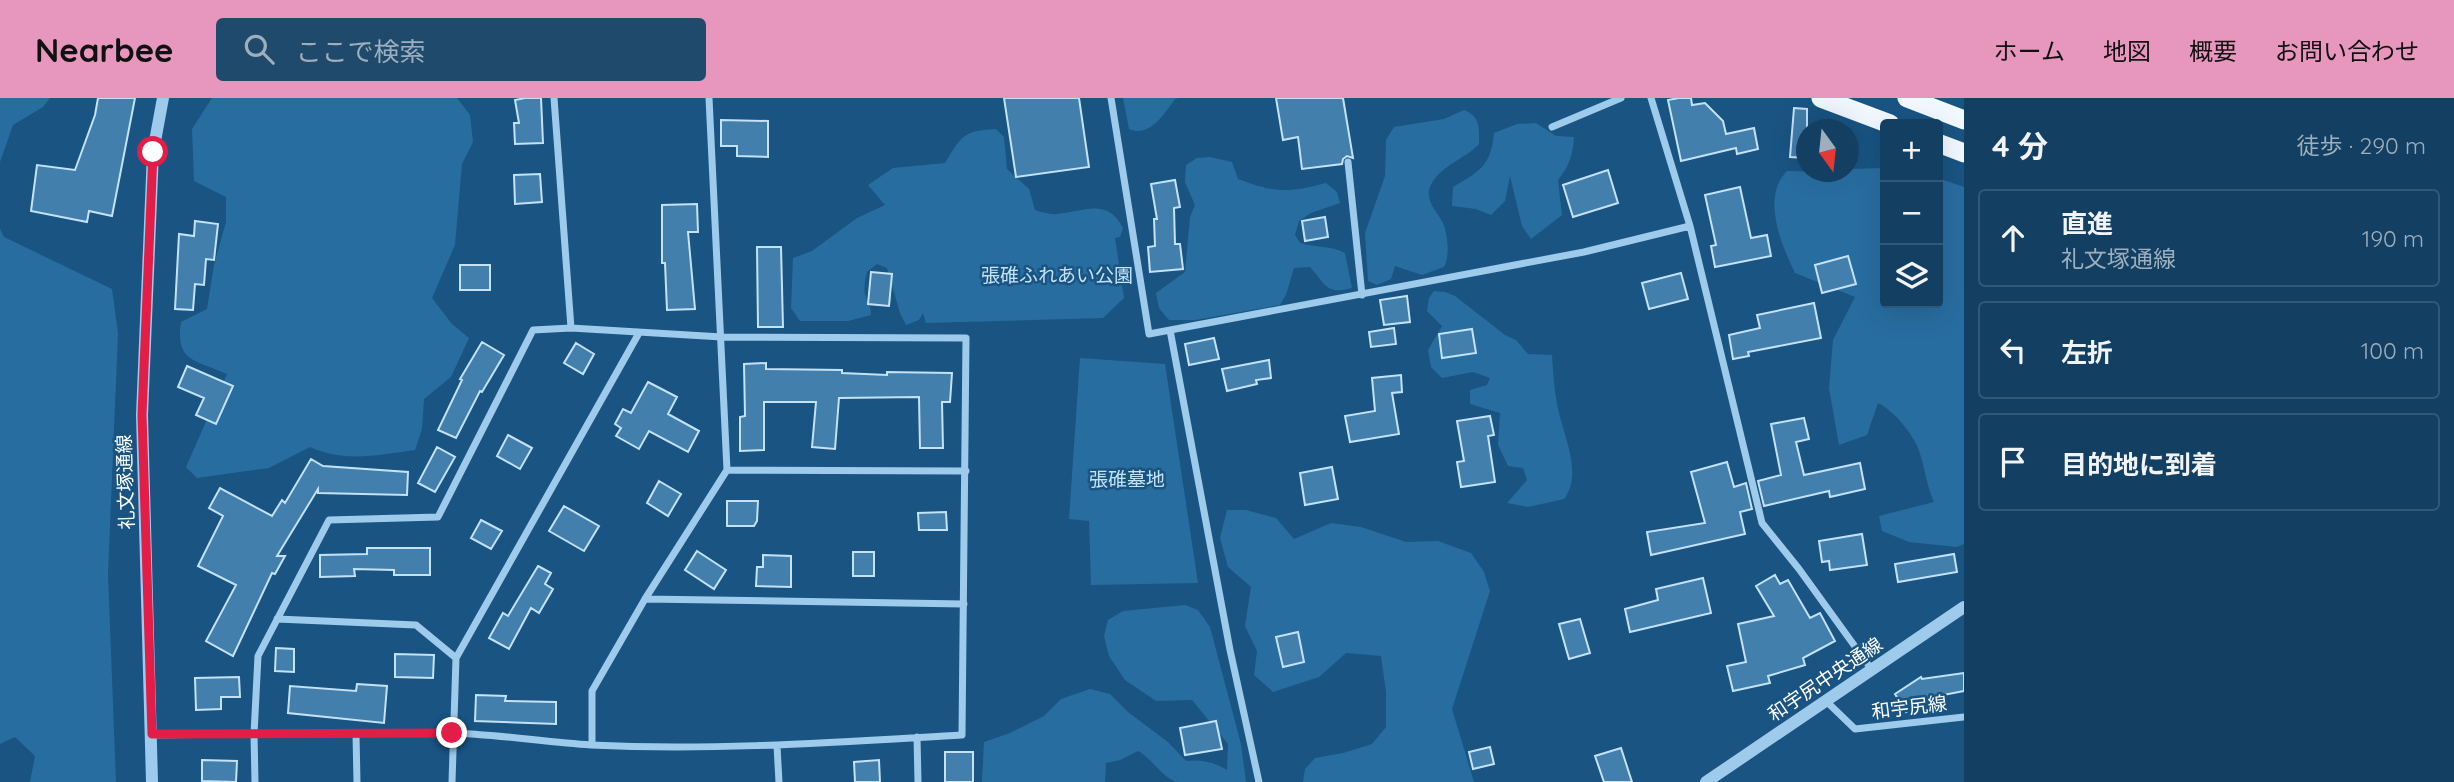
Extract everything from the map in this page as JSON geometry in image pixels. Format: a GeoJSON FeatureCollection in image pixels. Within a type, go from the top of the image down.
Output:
{"type":"FeatureCollection","features":[{"type":"Feature","properties":{"kind":"highway"},"geometry":{"type":"LineString","coordinates":[[1821,98],[1880,120]]}},
{"type":"Feature","properties":{"kind":"highway"},"geometry":{"type":"LineString","coordinates":[[1907,98],[1964,120]]}},
{"type":"Feature","properties":{"kind":"highway"},"geometry":{"type":"LineString","coordinates":[[1943,145],[1964,153]]}},
{"type":"Feature","properties":{"kind":"street","name":"礼文塚通線"},"geometry":{"type":"LineString","coordinates":[[152,782],[142,415],[153,152],[163,98]]}},
{"type":"Feature","properties":{"kind":"street"},"geometry":{"type":"LineString","coordinates":[[554,98],[571,328]]}},
{"type":"Feature","properties":{"kind":"street"},"geometry":{"type":"LineString","coordinates":[[592,745],[592,691],[645,598],[727,470],[709,98]]}},
{"type":"Feature","properties":{"kind":"street"},"geometry":{"type":"LineString","coordinates":[[1111,98],[1149,334],[1584,252],[1690,226]]}},
{"type":"Feature","properties":{"kind":"street"},"geometry":{"type":"LineString","coordinates":[[1552,127],[1621,98]]}},
{"type":"Feature","properties":{"kind":"street"},"geometry":{"type":"LineString","coordinates":[[1651,98],[1690,226],[1762,523],[1872,670]]}},
{"type":"Feature","properties":{"kind":"street"},"geometry":{"type":"LineString","coordinates":[[1348,162],[1362,295]]}},
{"type":"Feature","properties":{"kind":"street"},"geometry":{"type":"LineString","coordinates":[[152,734],[254,734],[356,734],[452,733],[592,745],[777,746],[962,735],[966,338],[722,337],[571,328],[533,330],[438,517],[329,520],[258,656],[254,734],[255,782]]}},
{"type":"Feature","properties":{"kind":"street"},"geometry":{"type":"LineString","coordinates":[[1170,330],[1230,650],[1259,782]]}},
{"type":"Feature","properties":{"kind":"street"},"geometry":{"type":"LineString","coordinates":[[452,782],[456,658],[639,333]]}},
{"type":"Feature","properties":{"kind":"street"},"geometry":{"type":"LineString","coordinates":[[727,470],[966,471]]}},
{"type":"Feature","properties":{"kind":"street"},"geometry":{"type":"LineString","coordinates":[[645,598],[964,604]]}},
{"type":"Feature","properties":{"kind":"street","name":"和宇尻中央通線"},"geometry":{"type":"LineString","coordinates":[[1706,782],[1964,607]]}},
{"type":"Feature","properties":{"kind":"street"},"geometry":{"type":"LineString","coordinates":[[276,619],[416,625],[456,658]]}},
{"type":"Feature","properties":{"kind":"street","name":"和宇尻線"},"geometry":{"type":"LineString","coordinates":[[1826,702],[1855,729],[1964,717]]}},
{"type":"Feature","properties":{"kind":"street"},"geometry":{"type":"LineString","coordinates":[[356,734],[357,782]]}},
{"type":"Feature","properties":{"kind":"street"},"geometry":{"type":"LineString","coordinates":[[917,737],[919,782]]}},
{"type":"Feature","properties":{"kind":"street"},"geometry":{"type":"LineString","coordinates":[[777,746],[779,782]]}},
{"type":"Feature","properties":{"kind":"green space"},"geometry":{"type":"Polygon","coordinates":[[[0,98],[50,98],[43,107],[13,125],[0,162],[0,98]]]}},
{"type":"Feature","properties":{"kind":"green space"},"geometry":{"type":"Polygon","coordinates":[[[212,98],[457,98],[470,115],[473,142],[462,164],[455,245],[432,298],[452,324],[469,338],[451,377],[424,399],[422,429],[415,450],[349,456],[310,447],[269,468],[197,478],[186,467],[227,374],[190,358],[184,352],[180,335],[181,322],[207,309],[214,265],[226,222],[226,197],[194,181],[192,129],[212,98]]]}},
{"type":"Feature","properties":{"kind":"green space"},"geometry":{"type":"Polygon","coordinates":[[[1123,98],[1179,98],[1175,99],[1156,123],[1137,131],[1129,129],[1123,98]]]}},
{"type":"Feature","properties":{"kind":"green space"},"geometry":{"type":"Polygon","coordinates":[[[1464,110],[1476,120],[1479,144],[1442,171],[1429,189],[1430,199],[1446,233],[1448,251],[1444,267],[1422,275],[1395,266],[1391,279],[1377,285],[1368,281],[1365,233],[1385,176],[1386,140],[1394,127],[1444,119],[1464,110]]]}},
{"type":"Feature","properties":{"kind":"green space"},"geometry":{"type":"Polygon","coordinates":[[[1536,123],[1556,136],[1574,137],[1570,160],[1558,180],[1562,215],[1531,239],[1522,226],[1510,176],[1505,201],[1491,215],[1476,209],[1452,206],[1453,187],[1487,160],[1494,133],[1517,124],[1536,123]]]}},
{"type":"Feature","properties":{"kind":"green space","name":"張碓ふれあい公園"},"geometry":{"type":"Polygon","coordinates":[[[996,129],[1004,137],[1007,169],[1029,189],[1035,210],[1054,214],[1102,209],[1117,218],[1123,228],[1120,237],[1115,238],[1124,298],[1103,318],[926,323],[923,313],[919,320],[906,325],[887,268],[877,264],[867,272],[865,284],[871,315],[848,321],[800,321],[791,308],[793,258],[812,251],[857,218],[885,205],[868,185],[893,168],[945,163],[964,137],[976,131],[996,129]]]}},
{"type":"Feature","properties":{"kind":"green space"},"geometry":{"type":"Polygon","coordinates":[[[1210,157],[1232,162],[1238,179],[1262,187],[1291,190],[1326,183],[1337,192],[1340,203],[1311,213],[1299,221],[1295,235],[1300,243],[1345,253],[1352,288],[1332,289],[1323,283],[1310,267],[1294,268],[1280,305],[1195,320],[1169,320],[1159,308],[1156,293],[1185,272],[1190,217],[1195,205],[1185,182],[1186,165],[1197,158],[1210,157]]]}},
{"type":"Feature","properties":{"kind":"green space"},"geometry":{"type":"Polygon","coordinates":[[[1880,168],[1880,308],[1943,308],[1943,180],[1964,187],[1964,544],[1957,547],[1909,542],[1882,531],[1879,516],[1934,502],[1920,455],[1915,442],[1901,422],[1878,403],[1867,435],[1839,445],[1829,388],[1833,340],[1855,297],[1795,273],[1779,235],[1774,207],[1775,194],[1787,171],[1796,171],[1796,182],[1859,182],[1859,169],[1880,168]]]}},
{"type":"Feature","properties":{"kind":"green space"},"geometry":{"type":"Polygon","coordinates":[[[0,229],[4,237],[112,289],[118,333],[108,574],[116,782],[30,782],[35,756],[15,737],[0,744],[0,229]]]}},
{"type":"Feature","properties":{"kind":"green space"},"geometry":{"type":"Polygon","coordinates":[[[1434,291],[1455,296],[1505,335],[1516,340],[1528,354],[1552,355],[1557,404],[1572,465],[1570,489],[1564,499],[1528,507],[1507,503],[1527,480],[1523,468],[1508,466],[1498,445],[1500,413],[1470,404],[1470,390],[1487,385],[1490,378],[1473,372],[1442,378],[1431,367],[1428,350],[1442,326],[1427,311],[1429,298],[1434,291]]]}},
{"type":"Feature","properties":{"kind":"green space","name":"張碓墓地"},"geometry":{"type":"Polygon","coordinates":[[[1080,358],[1165,364],[1198,583],[1091,585],[1089,521],[1069,519],[1080,358]]]}},
{"type":"Feature","properties":{"kind":"green space"},"geometry":{"type":"Polygon","coordinates":[[[1227,510],[1246,510],[1276,518],[1294,539],[1331,523],[1361,527],[1406,542],[1438,541],[1471,553],[1484,572],[1490,591],[1452,709],[1474,782],[1303,782],[1305,769],[1315,758],[1372,744],[1386,727],[1386,692],[1381,656],[1346,653],[1319,677],[1273,692],[1254,675],[1257,651],[1245,626],[1251,587],[1228,567],[1220,538],[1227,510]]]}},
{"type":"Feature","properties":{"kind":"green space"},"geometry":{"type":"Polygon","coordinates":[[[1185,605],[1198,610],[1210,627],[1241,744],[1246,782],[1177,782],[1171,780],[1138,751],[1120,760],[1106,763],[1105,782],[982,782],[984,742],[1044,716],[1061,699],[1090,689],[1110,694],[1128,712],[1168,742],[1186,761],[1207,762],[1227,770],[1228,744],[1192,700],[1156,701],[1125,680],[1109,656],[1104,636],[1108,620],[1123,611],[1185,605]]]}},
{"type":"Feature","properties":{"kind":"building"},"geometry":{"type":"Polygon","coordinates":[[[98,98],[135,98],[112,216],[89,211],[87,222],[31,211],[37,165],[75,170],[95,115],[98,98]]]}},
{"type":"Feature","properties":{"kind":"building"},"geometry":{"type":"Polygon","coordinates":[[[541,98],[543,143],[515,144],[514,123],[519,123],[515,100],[541,98]]]}},
{"type":"Feature","properties":{"kind":"building"},"geometry":{"type":"Polygon","coordinates":[[[1004,98],[1079,98],[1089,167],[1016,177],[1004,98]]]}},
{"type":"Feature","properties":{"kind":"building"},"geometry":{"type":"Polygon","coordinates":[[[1276,98],[1343,98],[1353,158],[1347,156],[1342,164],[1302,169],[1298,137],[1283,140],[1276,98]]]}},
{"type":"Feature","properties":{"kind":"building"},"geometry":{"type":"Polygon","coordinates":[[[1691,98],[1692,105],[1705,103],[1723,121],[1726,134],[1754,128],[1758,149],[1737,154],[1736,148],[1681,161],[1668,100],[1691,98]]]}},
{"type":"Feature","properties":{"kind":"building"},"geometry":{"type":"Polygon","coordinates":[[[1794,108],[1807,109],[1807,119],[1796,119],[1796,157],[1790,157],[1794,108]]]}},
{"type":"Feature","properties":{"kind":"building"},"geometry":{"type":"Polygon","coordinates":[[[721,120],[768,121],[768,157],[737,156],[737,146],[721,146],[721,120]]]}},
{"type":"Feature","properties":{"kind":"building"},"geometry":{"type":"Polygon","coordinates":[[[1608,170],[1618,203],[1573,217],[1563,185],[1608,170]]]}},
{"type":"Feature","properties":{"kind":"building"},"geometry":{"type":"Polygon","coordinates":[[[540,174],[542,202],[515,204],[514,175],[540,174]]]}},
{"type":"Feature","properties":{"kind":"building"},"geometry":{"type":"Polygon","coordinates":[[[1175,180],[1180,207],[1174,208],[1175,244],[1180,244],[1183,269],[1150,272],[1148,247],[1155,246],[1154,219],[1157,219],[1151,184],[1175,180]]]}},
{"type":"Feature","properties":{"kind":"building"},"geometry":{"type":"Polygon","coordinates":[[[1740,187],[1751,238],[1767,235],[1771,256],[1715,267],[1711,246],[1716,245],[1705,195],[1740,187]]]}},
{"type":"Feature","properties":{"kind":"building"},"geometry":{"type":"Polygon","coordinates":[[[697,204],[698,232],[688,232],[695,309],[667,310],[665,263],[662,263],[662,205],[697,204]]]}},
{"type":"Feature","properties":{"kind":"building"},"geometry":{"type":"Polygon","coordinates":[[[1325,217],[1328,237],[1305,241],[1302,221],[1325,217]]]}},
{"type":"Feature","properties":{"kind":"building"},"geometry":{"type":"Polygon","coordinates":[[[195,221],[218,224],[214,260],[206,259],[204,285],[195,284],[193,310],[175,309],[179,234],[194,236],[195,221]]]}},
{"type":"Feature","properties":{"kind":"building"},"geometry":{"type":"Polygon","coordinates":[[[757,247],[781,247],[783,327],[758,327],[757,247]]]}},
{"type":"Feature","properties":{"kind":"building"},"geometry":{"type":"Polygon","coordinates":[[[1848,256],[1856,284],[1822,293],[1815,265],[1848,256]]]}},
{"type":"Feature","properties":{"kind":"building"},"geometry":{"type":"Polygon","coordinates":[[[460,265],[490,265],[490,290],[460,290],[460,265]]]}},
{"type":"Feature","properties":{"kind":"building"},"geometry":{"type":"Polygon","coordinates":[[[871,272],[892,274],[889,306],[868,304],[871,272]]]}},
{"type":"Feature","properties":{"kind":"building"},"geometry":{"type":"Polygon","coordinates":[[[1681,273],[1688,299],[1649,309],[1642,283],[1681,273]]]}},
{"type":"Feature","properties":{"kind":"building"},"geometry":{"type":"Polygon","coordinates":[[[1407,296],[1410,322],[1384,325],[1380,300],[1407,296]]]}},
{"type":"Feature","properties":{"kind":"building"},"geometry":{"type":"Polygon","coordinates":[[[1814,303],[1821,338],[1748,352],[1749,356],[1733,359],[1729,335],[1760,328],[1757,315],[1814,303]]]}},
{"type":"Feature","properties":{"kind":"building"},"geometry":{"type":"Polygon","coordinates":[[[1394,328],[1396,344],[1371,347],[1369,332],[1394,328]]]}},
{"type":"Feature","properties":{"kind":"building"},"geometry":{"type":"Polygon","coordinates":[[[1472,329],[1476,353],[1442,358],[1439,334],[1472,329]]]}},
{"type":"Feature","properties":{"kind":"building"},"geometry":{"type":"Polygon","coordinates":[[[1214,338],[1219,359],[1189,365],[1185,344],[1214,338]]]}},
{"type":"Feature","properties":{"kind":"building"},"geometry":{"type":"Polygon","coordinates":[[[482,342],[504,355],[482,392],[480,391],[456,438],[438,430],[462,380],[460,379],[482,342]]]}},
{"type":"Feature","properties":{"kind":"building"},"geometry":{"type":"Polygon","coordinates":[[[576,343],[594,354],[583,374],[564,363],[576,343]]]}},
{"type":"Feature","properties":{"kind":"building"},"geometry":{"type":"Polygon","coordinates":[[[1269,360],[1271,378],[1256,380],[1257,384],[1227,391],[1222,369],[1269,360]]]}},
{"type":"Feature","properties":{"kind":"building"},"geometry":{"type":"Polygon","coordinates":[[[766,363],[766,369],[842,370],[842,373],[887,375],[887,372],[952,373],[950,402],[942,402],[943,448],[920,448],[919,397],[839,398],[835,449],[812,447],[816,402],[764,402],[764,450],[740,451],[740,417],[745,416],[744,364],[766,363]]]}},
{"type":"Feature","properties":{"kind":"building"},"geometry":{"type":"Polygon","coordinates":[[[187,366],[233,386],[216,424],[196,415],[204,398],[178,387],[187,366]]]}},
{"type":"Feature","properties":{"kind":"building"},"geometry":{"type":"Polygon","coordinates":[[[1401,375],[1402,392],[1392,393],[1399,434],[1350,442],[1345,416],[1375,411],[1372,378],[1401,375]]]}},
{"type":"Feature","properties":{"kind":"building"},"geometry":{"type":"Polygon","coordinates":[[[648,382],[677,397],[668,414],[699,431],[688,452],[649,431],[639,449],[616,436],[621,428],[615,424],[623,409],[631,413],[648,382]]]}},
{"type":"Feature","properties":{"kind":"building"},"geometry":{"type":"Polygon","coordinates":[[[1490,416],[1494,435],[1488,436],[1495,482],[1461,487],[1457,462],[1464,461],[1457,421],[1490,416]]]}},
{"type":"Feature","properties":{"kind":"building"},"geometry":{"type":"Polygon","coordinates":[[[1804,418],[1809,439],[1796,442],[1804,475],[1860,463],[1865,489],[1830,497],[1829,491],[1764,506],[1758,481],[1781,475],[1771,424],[1804,418]]]}},
{"type":"Feature","properties":{"kind":"building"},"geometry":{"type":"Polygon","coordinates":[[[508,435],[532,448],[520,469],[497,456],[508,435]]]}},
{"type":"Feature","properties":{"kind":"building"},"geometry":{"type":"Polygon","coordinates":[[[437,447],[455,457],[435,492],[418,483],[437,447]]]}},
{"type":"Feature","properties":{"kind":"building"},"geometry":{"type":"Polygon","coordinates":[[[311,459],[323,466],[408,472],[407,495],[318,493],[318,489],[277,556],[285,556],[275,574],[272,573],[233,656],[206,641],[236,585],[198,566],[223,516],[209,508],[220,488],[272,516],[282,500],[285,503],[311,459]]]}},
{"type":"Feature","properties":{"kind":"building"},"geometry":{"type":"Polygon","coordinates":[[[1727,462],[1734,487],[1746,483],[1752,509],[1740,512],[1745,534],[1651,555],[1647,532],[1705,523],[1691,472],[1727,462]]]}},
{"type":"Feature","properties":{"kind":"building"},"geometry":{"type":"Polygon","coordinates":[[[1332,467],[1338,499],[1305,505],[1300,473],[1332,467]]]}},
{"type":"Feature","properties":{"kind":"building"},"geometry":{"type":"Polygon","coordinates":[[[659,481],[681,494],[668,516],[647,503],[659,481]]]}},
{"type":"Feature","properties":{"kind":"building"},"geometry":{"type":"Polygon","coordinates":[[[727,501],[758,501],[757,521],[754,526],[727,526],[727,501]]]}},
{"type":"Feature","properties":{"kind":"building"},"geometry":{"type":"Polygon","coordinates":[[[564,506],[599,526],[584,551],[549,531],[564,506]]]}},
{"type":"Feature","properties":{"kind":"building"},"geometry":{"type":"Polygon","coordinates":[[[946,512],[947,530],[919,530],[918,513],[946,512]]]}},
{"type":"Feature","properties":{"kind":"building"},"geometry":{"type":"Polygon","coordinates":[[[481,520],[502,531],[491,549],[471,538],[481,520]]]}},
{"type":"Feature","properties":{"kind":"building"},"geometry":{"type":"Polygon","coordinates":[[[1862,534],[1867,565],[1830,570],[1829,561],[1822,562],[1819,541],[1862,534]]]}},
{"type":"Feature","properties":{"kind":"building"},"geometry":{"type":"Polygon","coordinates":[[[367,548],[430,548],[430,575],[394,575],[394,570],[354,569],[355,576],[320,577],[320,555],[367,554],[367,548]]]}},
{"type":"Feature","properties":{"kind":"building"},"geometry":{"type":"Polygon","coordinates":[[[697,551],[726,570],[714,589],[685,570],[697,551]]]}},
{"type":"Feature","properties":{"kind":"building"},"geometry":{"type":"Polygon","coordinates":[[[853,552],[874,552],[874,576],[853,576],[853,552]]]}},
{"type":"Feature","properties":{"kind":"building"},"geometry":{"type":"Polygon","coordinates":[[[1954,554],[1957,572],[1898,582],[1895,564],[1954,554]]]}},
{"type":"Feature","properties":{"kind":"building"},"geometry":{"type":"Polygon","coordinates":[[[763,555],[791,556],[791,587],[756,586],[757,567],[763,567],[763,555]]]}},
{"type":"Feature","properties":{"kind":"building"},"geometry":{"type":"Polygon","coordinates":[[[538,566],[551,573],[545,584],[553,589],[539,613],[531,608],[509,649],[489,638],[503,613],[508,616],[538,566]]]}},
{"type":"Feature","properties":{"kind":"building"},"geometry":{"type":"Polygon","coordinates":[[[1775,575],[1780,584],[1788,580],[1810,618],[1820,613],[1835,641],[1803,658],[1805,665],[1768,676],[1770,683],[1733,691],[1727,666],[1746,662],[1738,624],[1774,616],[1756,586],[1775,575]]]}},
{"type":"Feature","properties":{"kind":"building"},"geometry":{"type":"Polygon","coordinates":[[[1703,578],[1711,613],[1630,632],[1625,609],[1658,600],[1656,589],[1703,578]]]}},
{"type":"Feature","properties":{"kind":"building"},"geometry":{"type":"Polygon","coordinates":[[[1580,619],[1590,653],[1569,659],[1559,624],[1580,619]]]}},
{"type":"Feature","properties":{"kind":"building"},"geometry":{"type":"Polygon","coordinates":[[[1298,632],[1304,662],[1283,667],[1276,637],[1298,632]]]}},
{"type":"Feature","properties":{"kind":"building"},"geometry":{"type":"Polygon","coordinates":[[[276,648],[294,649],[294,672],[275,671],[276,648]]]}},
{"type":"Feature","properties":{"kind":"building"},"geometry":{"type":"Polygon","coordinates":[[[395,654],[434,655],[433,678],[395,677],[395,654]]]}},
{"type":"Feature","properties":{"kind":"building"},"geometry":{"type":"Polygon","coordinates":[[[1964,673],[1964,691],[1928,698],[1906,712],[1895,694],[1921,677],[1964,673]]]}},
{"type":"Feature","properties":{"kind":"building"},"geometry":{"type":"Polygon","coordinates":[[[239,677],[240,697],[221,697],[221,709],[196,710],[195,678],[239,677]]]}},
{"type":"Feature","properties":{"kind":"building"},"geometry":{"type":"Polygon","coordinates":[[[357,684],[387,686],[384,723],[288,713],[290,686],[356,691],[357,684]]]}},
{"type":"Feature","properties":{"kind":"building"},"geometry":{"type":"Polygon","coordinates":[[[476,695],[506,696],[505,701],[556,702],[556,724],[475,721],[476,695]]]}},
{"type":"Feature","properties":{"kind":"building"},"geometry":{"type":"Polygon","coordinates":[[[1216,721],[1222,749],[1185,755],[1180,728],[1216,721]]]}},
{"type":"Feature","properties":{"kind":"building"},"geometry":{"type":"Polygon","coordinates":[[[1490,747],[1494,764],[1473,769],[1469,752],[1490,747]]]}},
{"type":"Feature","properties":{"kind":"building"},"geometry":{"type":"Polygon","coordinates":[[[1621,748],[1632,782],[1604,782],[1595,756],[1621,748]]]}},
{"type":"Feature","properties":{"kind":"building"},"geometry":{"type":"Polygon","coordinates":[[[945,752],[973,752],[973,782],[945,782],[945,752]]]}},
{"type":"Feature","properties":{"kind":"building"},"geometry":{"type":"Polygon","coordinates":[[[202,760],[237,761],[236,782],[202,781],[202,760]]]}},
{"type":"Feature","properties":{"kind":"building"},"geometry":{"type":"Polygon","coordinates":[[[879,760],[880,782],[855,782],[854,762],[879,760]]]}},
{"type":"Feature","properties":{"kind":"route"},"geometry":{"type":"LineString","coordinates":[[153,152],[142,415],[152,734],[452,733]]}}]}
